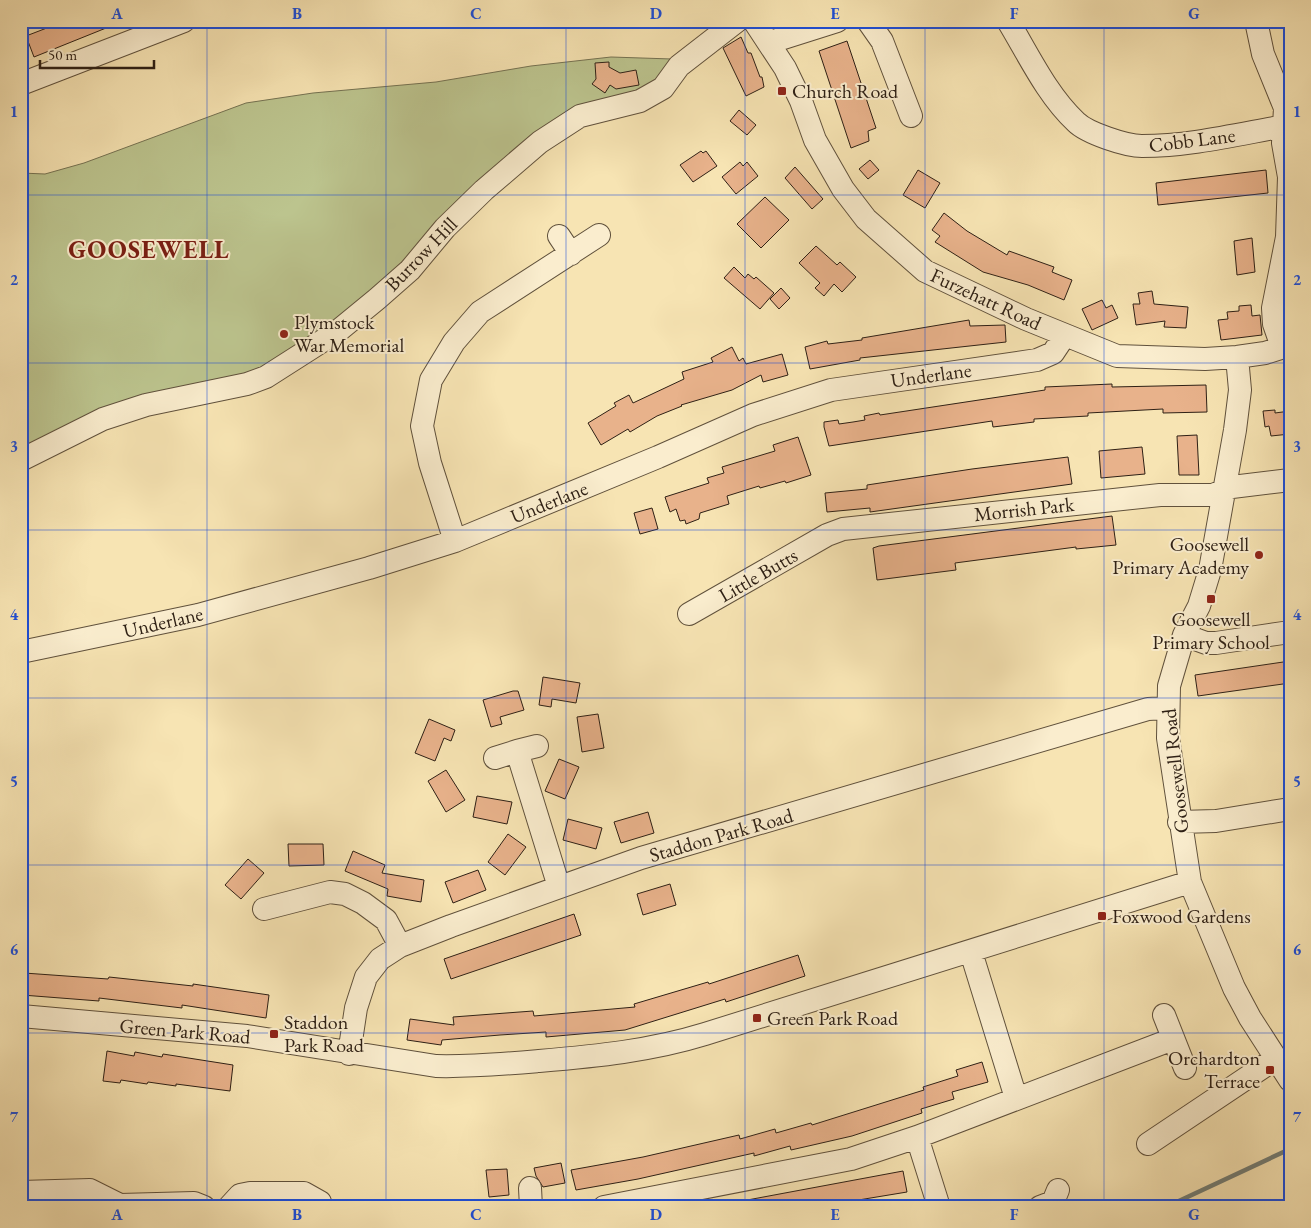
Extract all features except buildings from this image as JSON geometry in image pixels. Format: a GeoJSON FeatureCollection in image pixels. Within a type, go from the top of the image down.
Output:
{"type":"FeatureCollection","features":[{"type":"Feature","properties":{"kind":"street"},"geometry":{"type":"LineString","coordinates":[[21,84],[184,21]]}},
{"type":"Feature","properties":{"kind":"street","name":"Burrow Hill"},"geometry":{"type":"LineString","coordinates":[[21,460],[103,419],[146,405],[247,384],[266,377],[338,331],[377,299],[410,270],[445,228],[484,190],[540,142],[580,116],[640,101],[663,88],[679,66],[737,21]]}},
{"type":"Feature","properties":{"kind":"street","name":"Furzehatt Road"},"geometry":{"type":"LineString","coordinates":[[754,21],[785,68],[801,101],[815,140],[842,190],[866,219],[925,271],[1026,319],[1117,356],[1205,359],[1265,353],[1286,346]]}},
{"type":"Feature","properties":{"kind":"street"},"geometry":{"type":"LineString","coordinates":[[771,45],[778,40],[837,21]]}},
{"type":"Feature","properties":{"kind":"street"},"geometry":{"type":"LineString","coordinates":[[868,21],[882,41],[912,116]]}},
{"type":"Feature","properties":{"kind":"street","name":"Cobb Lane"},"geometry":{"type":"LineString","coordinates":[[1008,21],[1062,108],[1077,124],[1105,137],[1140,147],[1174,144],[1287,114]]}},
{"type":"Feature","properties":{"kind":"street"},"geometry":{"type":"LineString","coordinates":[[1256,21],[1263,54],[1287,114],[1283,142],[1289,177],[1287,237],[1273,308],[1274,324],[1286,346]]}},
{"type":"Feature","properties":{"kind":"street"},"geometry":{"type":"LineString","coordinates":[[455,541],[430,463],[422,426],[431,380],[454,342],[480,312],[565,245],[599,235]]}},
{"type":"Feature","properties":{"kind":"street","name":"Underlane"},"geometry":{"type":"LineString","coordinates":[[21,652],[198,615],[360,570],[455,541],[658,457],[753,415],[831,390],[1036,360],[1053,353],[1065,335]]}},
{"type":"Feature","properties":{"kind":"street","name":"Goosewell Road"},"geometry":{"type":"LineString","coordinates":[[1237,357],[1239,398],[1210,570],[1199,606],[1184,635],[1169,686],[1167,708],[1168,738],[1179,822],[1190,882],[1234,988],[1275,1059],[1290,1080]]}},
{"type":"Feature","properties":{"kind":"street","name":"Morrish Park"},"geometry":{"type":"LineString","coordinates":[[826,535],[843,529],[1160,495],[1213,495],[1232,487],[1290,480]]}},
{"type":"Feature","properties":{"kind":"street","name":"Little Butts"},"geometry":{"type":"LineString","coordinates":[[689,614],[826,535]]}},
{"type":"Feature","properties":{"kind":"street"},"geometry":{"type":"LineString","coordinates":[[1184,635],[1206,643],[1216,643],[1290,632]]}},
{"type":"Feature","properties":{"kind":"street","name":"Staddon Park Road"},"geometry":{"type":"LineString","coordinates":[[349,1054],[356,1008],[366,977],[380,959],[400,946],[641,858],[1148,709],[1167,708]]}},
{"type":"Feature","properties":{"kind":"street"},"geometry":{"type":"LineString","coordinates":[[495,758],[527,748],[559,888]]}},
{"type":"Feature","properties":{"kind":"street"},"geometry":{"type":"LineString","coordinates":[[1179,822],[1216,821],[1290,809]]}},
{"type":"Feature","properties":{"kind":"street","name":"Green Park Road"},"geometry":{"type":"LineString","coordinates":[[21,1016],[247,1036],[349,1054],[436,1066],[465,1067],[554,1060],[665,1046],[1190,882]]}},
{"type":"Feature","properties":{"kind":"street"},"geometry":{"type":"LineString","coordinates":[[264,909],[284,896],[330,892],[345,894],[364,903],[386,920],[400,946]]}},
{"type":"Feature","properties":{"kind":"street"},"geometry":{"type":"LineString","coordinates":[[970,952],[1016,1098]]}},
{"type":"Feature","properties":{"kind":"street"},"geometry":{"type":"LineString","coordinates":[[1164,1015],[1185,1068]]}},
{"type":"Feature","properties":{"kind":"street"},"geometry":{"type":"LineString","coordinates":[[604,1207],[851,1159],[917,1137],[1174,1039]]}},
{"type":"Feature","properties":{"kind":"street"},"geometry":{"type":"LineString","coordinates":[[1148,1144],[1275,1059]]}},
{"type":"Feature","properties":{"kind":"street"},"geometry":{"type":"LineString","coordinates":[[917,1137],[940,1207]]}},
{"type":"Feature","properties":{"kind":"street"},"geometry":{"type":"LineString","coordinates":[[21,1192],[90,1190],[120,1205],[194,1203],[204,1207]]}},
{"type":"Feature","properties":{"kind":"street"},"geometry":{"type":"LineString","coordinates":[[1040,1207],[1053,1202],[1058,1190]]}},
{"type":"Feature","properties":{"kind":"street"},"geometry":{"type":"LineString","coordinates":[[229,1207],[240,1196],[250,1192],[304,1193],[320,1202]]}},
{"type":"Feature","properties":{"kind":"green space"},"geometry":{"type":"Polygon","coordinates":[[[611,57],[672,59],[652,86],[594,107],[362,303],[265,371],[21,454],[21,173],[45,174],[84,163],[246,103],[313,93],[436,82],[531,66],[611,57]]]}},
{"type":"Feature","properties":{"kind":"waterway"},"geometry":{"type":"LineString","coordinates":[[1166,1207],[1290,1149]]}},
{"type":"Feature","properties":{"kind":"place","name":"Church Road"},"geometry":{"type":"Point","coordinates":[782,91]}},
{"type":"Feature","properties":{"kind":"place","name":"Plymstock War Memorial"},"geometry":{"type":"Point","coordinates":[284,334]}},
{"type":"Feature","properties":{"kind":"place","name":"Goosewell Primary Academy"},"geometry":{"type":"Point","coordinates":[1259,555]}},
{"type":"Feature","properties":{"kind":"place","name":"Goosewell Primary School"},"geometry":{"type":"Point","coordinates":[1211,599]}},
{"type":"Feature","properties":{"kind":"place","name":"Foxwood Gardens"},"geometry":{"type":"Point","coordinates":[1102,916]}},
{"type":"Feature","properties":{"kind":"place","name":"Green Park Road"},"geometry":{"type":"Point","coordinates":[757,1018]}},
{"type":"Feature","properties":{"kind":"place","name":"Staddon Park Road"},"geometry":{"type":"Point","coordinates":[274,1034]}},
{"type":"Feature","properties":{"kind":"place","name":"Orchardton Terrace"},"geometry":{"type":"Point","coordinates":[1270,1070]}},
{"type":"Feature","properties":{"kind":"district","name":"GOOSEWELL"},"geometry":{"type":"Point","coordinates":[149,249]}}]}
